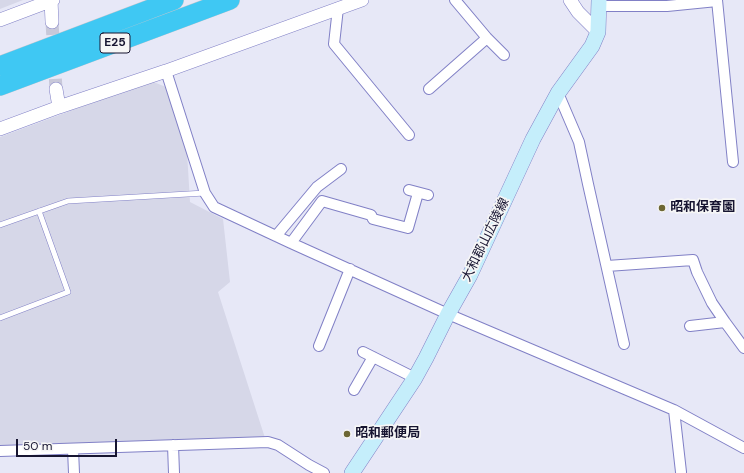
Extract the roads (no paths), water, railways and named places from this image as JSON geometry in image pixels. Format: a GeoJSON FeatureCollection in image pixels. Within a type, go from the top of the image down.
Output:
{"type":"FeatureCollection","features":[{"type":"Feature","properties":{"kind":"highway","name":"E25"},"geometry":{"type":"LineString","coordinates":[[0,66],[174,0]]}},
{"type":"Feature","properties":{"kind":"highway","name":"E25"},"geometry":{"type":"LineString","coordinates":[[0,86],[230,0]]}},
{"type":"Feature","properties":{"kind":"main road","name":"大和郡山広陵線"},"geometry":{"type":"LineString","coordinates":[[352,473],[415,378],[470,275],[533,138],[558,93],[592,46],[598,32],[599,3]]}},
{"type":"Feature","properties":{"kind":"street"},"geometry":{"type":"LineString","coordinates":[[0,20],[51,0],[52,22]]}},
{"type":"Feature","properties":{"kind":"street"},"geometry":{"type":"LineString","coordinates":[[0,129],[362,0]]}},
{"type":"Feature","properties":{"kind":"street"},"geometry":{"type":"LineString","coordinates":[[455,0],[487,38],[504,55]]}},
{"type":"Feature","properties":{"kind":"street"},"geometry":{"type":"LineString","coordinates":[[570,0],[578,12],[598,32]]}},
{"type":"Feature","properties":{"kind":"street"},"geometry":{"type":"LineString","coordinates":[[599,3],[667,6],[717,0],[732,162]]}},
{"type":"Feature","properties":{"kind":"street"},"geometry":{"type":"LineString","coordinates":[[338,8],[334,44],[409,135]]}},
{"type":"Feature","properties":{"kind":"street"},"geometry":{"type":"LineString","coordinates":[[429,89],[487,38]]}},
{"type":"Feature","properties":{"kind":"street"},"geometry":{"type":"LineString","coordinates":[[166,71],[205,193],[214,207],[448,314],[674,410],[744,448]]}},
{"type":"Feature","properties":{"kind":"street"},"geometry":{"type":"LineString","coordinates":[[56,89],[59,107]]}},
{"type":"Feature","properties":{"kind":"street"},"geometry":{"type":"LineString","coordinates":[[558,93],[579,142],[624,344]]}},
{"type":"Feature","properties":{"kind":"street"},"geometry":{"type":"LineString","coordinates":[[276,236],[318,187],[341,169]]}},
{"type":"Feature","properties":{"kind":"street"},"geometry":{"type":"LineString","coordinates":[[291,243],[322,201],[371,215],[373,219],[408,228],[418,193]]}},
{"type":"Feature","properties":{"kind":"street"},"geometry":{"type":"LineString","coordinates":[[607,266],[693,260],[712,303],[744,348]]}},
{"type":"Feature","properties":{"kind":"street"},"geometry":{"type":"LineString","coordinates":[[319,346],[350,269]]}},
{"type":"Feature","properties":{"kind":"street"},"geometry":{"type":"LineString","coordinates":[[690,326],[725,322]]}},
{"type":"Feature","properties":{"kind":"street"},"geometry":{"type":"LineString","coordinates":[[363,352],[415,378]]}},
{"type":"Feature","properties":{"kind":"street"},"geometry":{"type":"LineString","coordinates":[[354,390],[373,357]]}},
{"type":"Feature","properties":{"kind":"street"},"geometry":{"type":"LineString","coordinates":[[674,410],[681,472]]}},
{"type":"Feature","properties":{"kind":"street"},"geometry":{"type":"LineString","coordinates":[[0,451],[268,442],[278,445],[324,473]]}},
{"type":"Feature","properties":{"kind":"street"},"geometry":{"type":"LineString","coordinates":[[173,445],[174,473]]}},
{"type":"Feature","properties":{"kind":"street"},"geometry":{"type":"LineString","coordinates":[[73,449],[74,473]]}},
{"type":"Feature","properties":{"kind":"lane"},"geometry":{"type":"LineString","coordinates":[[0,226],[68,201],[205,193]]}},
{"type":"Feature","properties":{"kind":"lane"},"geometry":{"type":"LineString","coordinates":[[0,318],[68,292],[39,211]]}},
{"type":"Feature","properties":{"kind":"tunnel"},"geometry":{"type":"LineString","coordinates":[[52,22],[56,89]]}},
{"type":"Feature","properties":{"kind":"place","name":"昭和保育園"},"geometry":{"type":"Point","coordinates":[662,208]}},
{"type":"Feature","properties":{"kind":"place","name":"昭和郵便局"},"geometry":{"type":"Point","coordinates":[347,434]}}]}
